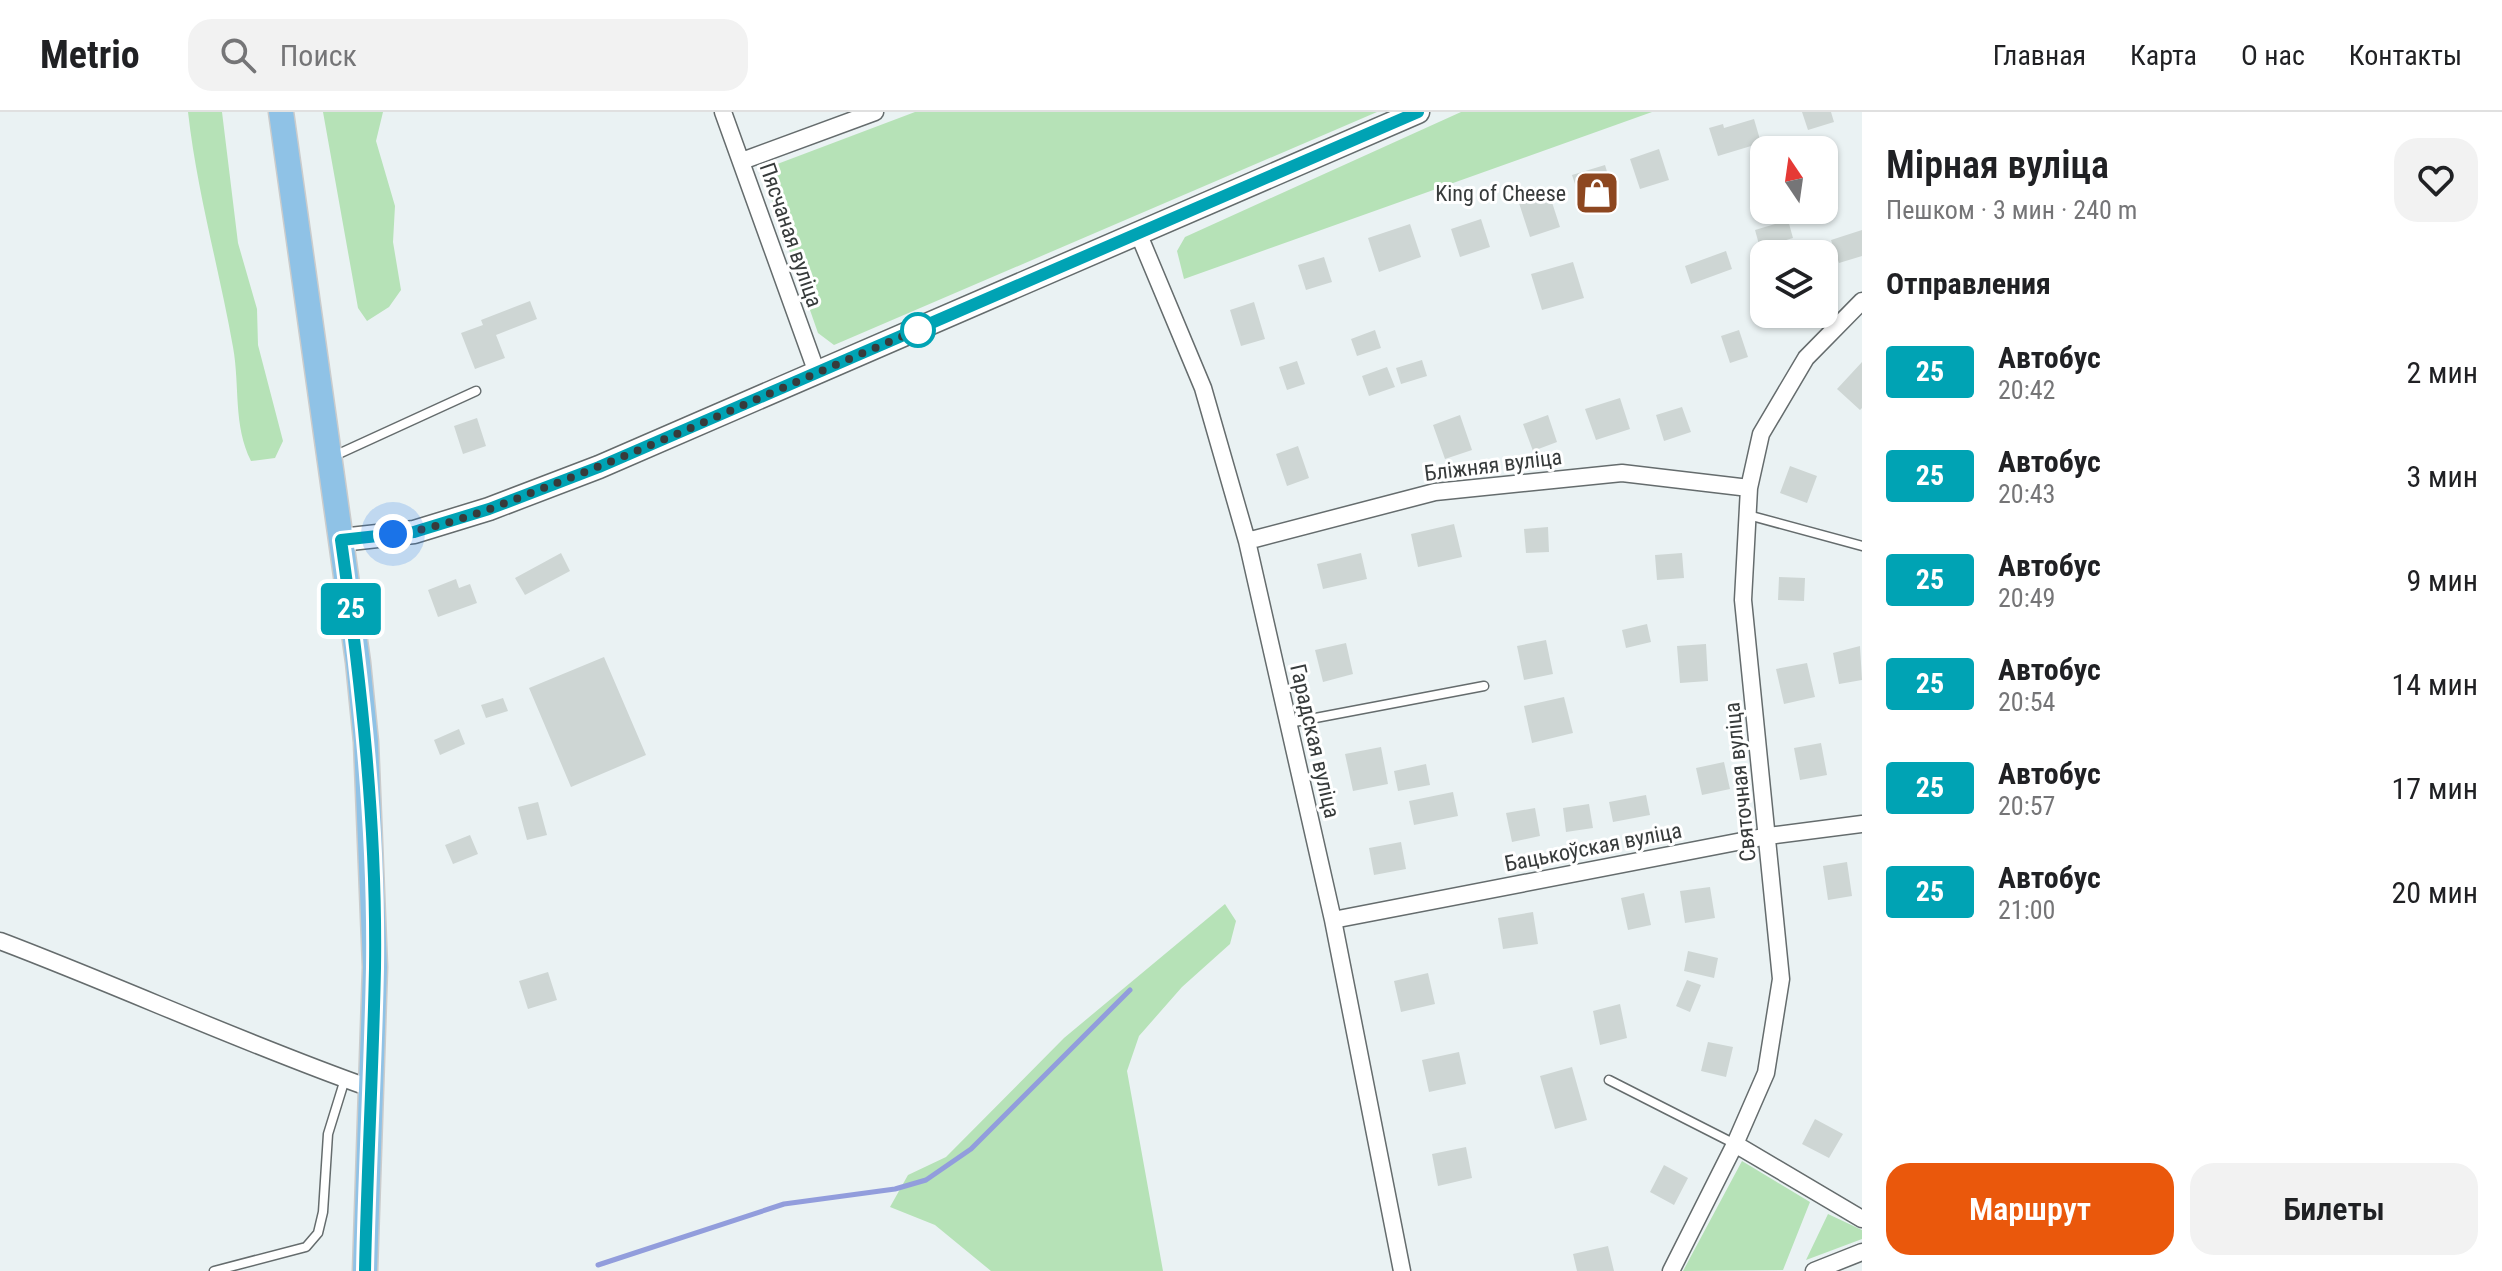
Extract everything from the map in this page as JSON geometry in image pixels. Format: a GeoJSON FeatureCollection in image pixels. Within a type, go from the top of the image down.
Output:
{"type":"FeatureCollection","features":[{"type":"Feature","properties":{"kind":"main road"},"geometry":{"type":"LineString","coordinates":[[281,112],[341,540],[367,755],[375,967],[365,1271]]}},
{"type":"Feature","properties":{"kind":"street","name":"Пясчаная вуліца"},"geometry":{"type":"LineString","coordinates":[[723,112],[817,373]]}},
{"type":"Feature","properties":{"kind":"street"},"geometry":{"type":"LineString","coordinates":[[742,161],[875,112]]}},
{"type":"Feature","properties":{"kind":"street"},"geometry":{"type":"LineString","coordinates":[[341,540],[414,532],[489,509],[599,467],[1418,112]]}},
{"type":"Feature","properties":{"kind":"street","name":"Гарадская вуліца"},"geometry":{"type":"LineString","coordinates":[[1139,235],[1203,388],[1247,541],[1333,920],[1402,1271]]}},
{"type":"Feature","properties":{"kind":"street","name":"Святочная вуліца"},"geometry":{"type":"LineString","coordinates":[[1671,1271],[1735,1144],[1766,1073],[1781,979],[1743,600],[1749,488],[1761,434],[1806,358],[1862,301]]}},
{"type":"Feature","properties":{"kind":"street","name":"Бліжняя вуліца"},"geometry":{"type":"LineString","coordinates":[[1247,541],[1435,492],[1622,473],[1749,488]]}},
{"type":"Feature","properties":{"kind":"street","name":"Бацькоўская вуліца"},"geometry":{"type":"LineString","coordinates":[[1333,920],[1768,836],[1862,824]]}},
{"type":"Feature","properties":{"kind":"street"},"geometry":{"type":"LineString","coordinates":[[0,941],[370,1088]]}},
{"type":"Feature","properties":{"kind":"street"},"geometry":{"type":"LineString","coordinates":[[1735,1144],[1862,1219]]}},
{"type":"Feature","properties":{"kind":"street"},"geometry":{"type":"LineString","coordinates":[[1814,1271],[1862,1252]]}},
{"type":"Feature","properties":{"kind":"lane"},"geometry":{"type":"LineString","coordinates":[[329,458],[476,391]]}},
{"type":"Feature","properties":{"kind":"lane"},"geometry":{"type":"LineString","coordinates":[[1747,515],[1862,546]]}},
{"type":"Feature","properties":{"kind":"lane"},"geometry":{"type":"LineString","coordinates":[[1289,723],[1484,686]]}},
{"type":"Feature","properties":{"kind":"lane"},"geometry":{"type":"LineString","coordinates":[[214,1271],[306,1247],[318,1233],[323,1212],[328,1134],[345,1079]]}},
{"type":"Feature","properties":{"kind":"lane"},"geometry":{"type":"LineString","coordinates":[[1609,1080],[1735,1144]]}},
{"type":"Feature","properties":{"kind":"green space"},"geometry":{"type":"Polygon","coordinates":[[[188,112],[222,112],[238,243],[257,309],[258,345],[283,441],[275,458],[251,461],[245,447],[239,419],[233,347],[188,112]]]}},
{"type":"Feature","properties":{"kind":"green space"},"geometry":{"type":"Polygon","coordinates":[[[323,112],[383,112],[376,141],[395,206],[393,242],[401,290],[389,307],[367,321],[358,308],[323,112]]]}},
{"type":"Feature","properties":{"kind":"green space"},"geometry":{"type":"Polygon","coordinates":[[[915,112],[1377,112],[834,345],[818,333],[764,178],[772,166],[915,112]]]}},
{"type":"Feature","properties":{"kind":"green space"},"geometry":{"type":"Polygon","coordinates":[[[1461,112],[1652,112],[1184,279],[1177,251],[1185,237],[1461,112]]]}},
{"type":"Feature","properties":{"kind":"green space"},"geometry":{"type":"Polygon","coordinates":[[[1225,904],[1236,921],[1230,944],[1182,987],[1139,1036],[1127,1071],[1163,1271],[991,1271],[935,1225],[890,1207],[908,1175],[946,1157],[1064,1038],[1225,904]]]}},
{"type":"Feature","properties":{"kind":"green space"},"geometry":{"type":"Polygon","coordinates":[[[1742,1161],[1810,1202],[1783,1270],[1683,1271],[1742,1161]]]}},
{"type":"Feature","properties":{"kind":"green space"},"geometry":{"type":"Polygon","coordinates":[[[1828,1214],[1862,1230],[1862,1239],[1806,1260],[1828,1214]]]}},
{"type":"Feature","properties":{"kind":"building"},"geometry":{"type":"Polygon","coordinates":[[[1802,112],[1831,112],[1834,122],[1808,130],[1802,112]]]}},
{"type":"Feature","properties":{"kind":"building"},"geometry":{"type":"Polygon","coordinates":[[[1754,119],[1759,136],[1750,136],[1750,146],[1718,156],[1709,128],[1723,124],[1724,128],[1754,119]]]}},
{"type":"Feature","properties":{"kind":"building"},"geometry":{"type":"Polygon","coordinates":[[[1659,149],[1669,180],[1640,189],[1630,159],[1659,149]]]}},
{"type":"Feature","properties":{"kind":"building"},"geometry":{"type":"Polygon","coordinates":[[[1605,165],[1614,195],[1582,205],[1572,175],[1605,165]]]}},
{"type":"Feature","properties":{"kind":"building"},"geometry":{"type":"Polygon","coordinates":[[[1548,190],[1560,227],[1530,237],[1518,200],[1548,190]]]}},
{"type":"Feature","properties":{"kind":"building"},"geometry":{"type":"Polygon","coordinates":[[[1481,219],[1490,247],[1460,257],[1451,229],[1481,219]]]}},
{"type":"Feature","properties":{"kind":"building"},"geometry":{"type":"Polygon","coordinates":[[[1410,224],[1421,257],[1379,272],[1368,238],[1410,224]]]}},
{"type":"Feature","properties":{"kind":"building"},"geometry":{"type":"Polygon","coordinates":[[[1775,224],[1789,224],[1793,238],[1758,240],[1755,230],[1775,224]]]}},
{"type":"Feature","properties":{"kind":"building"},"geometry":{"type":"Polygon","coordinates":[[[1862,230],[1862,256],[1839,263],[1838,240],[1831,240],[1862,230]]]}},
{"type":"Feature","properties":{"kind":"building"},"geometry":{"type":"Polygon","coordinates":[[[1726,251],[1732,269],[1691,284],[1685,266],[1726,251]]]}},
{"type":"Feature","properties":{"kind":"building"},"geometry":{"type":"Polygon","coordinates":[[[1324,257],[1332,282],[1306,290],[1298,265],[1324,257]]]}},
{"type":"Feature","properties":{"kind":"building"},"geometry":{"type":"Polygon","coordinates":[[[1573,262],[1584,298],[1542,310],[1531,274],[1573,262]]]}},
{"type":"Feature","properties":{"kind":"building"},"geometry":{"type":"Polygon","coordinates":[[[530,301],[537,319],[496,335],[505,358],[475,369],[461,333],[483,325],[481,320],[530,301]]]}},
{"type":"Feature","properties":{"kind":"building"},"geometry":{"type":"Polygon","coordinates":[[[1254,302],[1265,339],[1241,346],[1230,310],[1254,302]]]}},
{"type":"Feature","properties":{"kind":"building"},"geometry":{"type":"Polygon","coordinates":[[[1375,330],[1381,348],[1357,356],[1351,339],[1375,330]]]}},
{"type":"Feature","properties":{"kind":"building"},"geometry":{"type":"Polygon","coordinates":[[[1739,330],[1748,357],[1730,363],[1721,336],[1739,330]]]}},
{"type":"Feature","properties":{"kind":"building"},"geometry":{"type":"Polygon","coordinates":[[[1422,360],[1427,376],[1401,384],[1396,368],[1422,360]]]}},
{"type":"Feature","properties":{"kind":"building"},"geometry":{"type":"Polygon","coordinates":[[[1297,361],[1305,384],[1287,390],[1279,367],[1297,361]]]}},
{"type":"Feature","properties":{"kind":"building"},"geometry":{"type":"Polygon","coordinates":[[[1862,362],[1862,408],[1860,410],[1837,389],[1862,362]]]}},
{"type":"Feature","properties":{"kind":"building"},"geometry":{"type":"Polygon","coordinates":[[[1387,367],[1395,387],[1369,396],[1362,376],[1387,367]]]}},
{"type":"Feature","properties":{"kind":"building"},"geometry":{"type":"Polygon","coordinates":[[[1620,398],[1630,429],[1596,440],[1585,409],[1620,398]]]}},
{"type":"Feature","properties":{"kind":"building"},"geometry":{"type":"Polygon","coordinates":[[[1682,407],[1691,432],[1664,441],[1656,415],[1682,407]]]}},
{"type":"Feature","properties":{"kind":"building"},"geometry":{"type":"Polygon","coordinates":[[[1460,415],[1472,450],[1445,459],[1433,425],[1460,415]]]}},
{"type":"Feature","properties":{"kind":"building"},"geometry":{"type":"Polygon","coordinates":[[[1548,415],[1557,442],[1533,451],[1523,424],[1548,415]]]}},
{"type":"Feature","properties":{"kind":"building"},"geometry":{"type":"Polygon","coordinates":[[[477,418],[486,446],[463,454],[454,426],[477,418]]]}},
{"type":"Feature","properties":{"kind":"building"},"geometry":{"type":"Polygon","coordinates":[[[1298,446],[1309,478],[1287,486],[1276,454],[1298,446]]]}},
{"type":"Feature","properties":{"kind":"building"},"geometry":{"type":"Polygon","coordinates":[[[1790,466],[1817,476],[1807,503],[1780,493],[1790,466]]]}},
{"type":"Feature","properties":{"kind":"building"},"geometry":{"type":"Polygon","coordinates":[[[1454,524],[1462,557],[1418,567],[1411,534],[1454,524]]]}},
{"type":"Feature","properties":{"kind":"building"},"geometry":{"type":"Polygon","coordinates":[[[1548,527],[1549,552],[1526,553],[1524,529],[1548,527]]]}},
{"type":"Feature","properties":{"kind":"building"},"geometry":{"type":"Polygon","coordinates":[[[561,553],[570,571],[525,595],[515,578],[561,553]]]}},
{"type":"Feature","properties":{"kind":"building"},"geometry":{"type":"Polygon","coordinates":[[[1361,553],[1367,579],[1323,589],[1317,564],[1361,553]]]}},
{"type":"Feature","properties":{"kind":"building"},"geometry":{"type":"Polygon","coordinates":[[[1682,553],[1684,578],[1657,580],[1655,555],[1682,553]]]}},
{"type":"Feature","properties":{"kind":"building"},"geometry":{"type":"Polygon","coordinates":[[[1779,577],[1805,578],[1804,601],[1778,600],[1779,577]]]}},
{"type":"Feature","properties":{"kind":"building"},"geometry":{"type":"Polygon","coordinates":[[[456,579],[459,588],[470,584],[477,603],[438,617],[428,590],[456,579]]]}},
{"type":"Feature","properties":{"kind":"building"},"geometry":{"type":"Polygon","coordinates":[[[1647,624],[1651,642],[1626,648],[1622,630],[1647,624]]]}},
{"type":"Feature","properties":{"kind":"building"},"geometry":{"type":"Polygon","coordinates":[[[1546,640],[1553,674],[1524,680],[1517,646],[1546,640]]]}},
{"type":"Feature","properties":{"kind":"building"},"geometry":{"type":"Polygon","coordinates":[[[1346,643],[1353,674],[1323,682],[1315,650],[1346,643]]]}},
{"type":"Feature","properties":{"kind":"building"},"geometry":{"type":"Polygon","coordinates":[[[1706,644],[1708,681],[1680,683],[1677,646],[1706,644]]]}},
{"type":"Feature","properties":{"kind":"building"},"geometry":{"type":"Polygon","coordinates":[[[1860,646],[1862,680],[1839,684],[1833,653],[1860,646]]]}},
{"type":"Feature","properties":{"kind":"building"},"geometry":{"type":"Polygon","coordinates":[[[604,657],[646,755],[571,787],[529,688],[604,657]]]}},
{"type":"Feature","properties":{"kind":"building"},"geometry":{"type":"Polygon","coordinates":[[[1807,663],[1815,697],[1784,704],[1776,669],[1807,663]]]}},
{"type":"Feature","properties":{"kind":"building"},"geometry":{"type":"Polygon","coordinates":[[[1564,697],[1573,733],[1532,743],[1524,706],[1564,697]]]}},
{"type":"Feature","properties":{"kind":"building"},"geometry":{"type":"Polygon","coordinates":[[[503,698],[508,711],[486,718],[481,705],[503,698]]]}},
{"type":"Feature","properties":{"kind":"building"},"geometry":{"type":"Polygon","coordinates":[[[459,729],[465,744],[440,755],[434,740],[459,729]]]}},
{"type":"Feature","properties":{"kind":"building"},"geometry":{"type":"Polygon","coordinates":[[[1821,743],[1827,775],[1800,780],[1794,748],[1821,743]]]}},
{"type":"Feature","properties":{"kind":"building"},"geometry":{"type":"Polygon","coordinates":[[[1381,747],[1388,784],[1353,791],[1345,754],[1381,747]]]}},
{"type":"Feature","properties":{"kind":"building"},"geometry":{"type":"Polygon","coordinates":[[[1724,762],[1730,789],[1702,795],[1696,768],[1724,762]]]}},
{"type":"Feature","properties":{"kind":"building"},"geometry":{"type":"Polygon","coordinates":[[[1426,764],[1430,785],[1398,791],[1394,771],[1426,764]]]}},
{"type":"Feature","properties":{"kind":"building"},"geometry":{"type":"Polygon","coordinates":[[[1453,792],[1458,816],[1414,825],[1409,801],[1453,792]]]}},
{"type":"Feature","properties":{"kind":"building"},"geometry":{"type":"Polygon","coordinates":[[[1646,795],[1650,815],[1613,822],[1609,802],[1646,795]]]}},
{"type":"Feature","properties":{"kind":"building"},"geometry":{"type":"Polygon","coordinates":[[[538,802],[547,835],[527,840],[518,807],[538,802]]]}},
{"type":"Feature","properties":{"kind":"building"},"geometry":{"type":"Polygon","coordinates":[[[1589,804],[1593,828],[1566,832],[1563,808],[1589,804]]]}},
{"type":"Feature","properties":{"kind":"building"},"geometry":{"type":"Polygon","coordinates":[[[1535,808],[1540,836],[1512,842],[1506,813],[1535,808]]]}},
{"type":"Feature","properties":{"kind":"building"},"geometry":{"type":"Polygon","coordinates":[[[470,835],[478,854],[453,864],[445,845],[470,835]]]}},
{"type":"Feature","properties":{"kind":"building"},"geometry":{"type":"Polygon","coordinates":[[[1401,842],[1406,869],[1374,875],[1369,848],[1401,842]]]}},
{"type":"Feature","properties":{"kind":"building"},"geometry":{"type":"Polygon","coordinates":[[[1847,862],[1852,896],[1828,900],[1823,866],[1847,862]]]}},
{"type":"Feature","properties":{"kind":"building"},"geometry":{"type":"Polygon","coordinates":[[[1710,887],[1715,918],[1685,923],[1680,891],[1710,887]]]}},
{"type":"Feature","properties":{"kind":"building"},"geometry":{"type":"Polygon","coordinates":[[[1644,893],[1651,925],[1628,930],[1621,898],[1644,893]]]}},
{"type":"Feature","properties":{"kind":"building"},"geometry":{"type":"Polygon","coordinates":[[[1533,912],[1538,944],[1503,949],[1498,918],[1533,912]]]}},
{"type":"Feature","properties":{"kind":"building"},"geometry":{"type":"Polygon","coordinates":[[[1688,951],[1718,958],[1714,978],[1684,971],[1688,951]]]}},
{"type":"Feature","properties":{"kind":"building"},"geometry":{"type":"Polygon","coordinates":[[[548,972],[557,1000],[528,1009],[519,981],[548,972]]]}},
{"type":"Feature","properties":{"kind":"building"},"geometry":{"type":"Polygon","coordinates":[[[1428,973],[1435,1004],[1401,1012],[1394,981],[1428,973]]]}},
{"type":"Feature","properties":{"kind":"building"},"geometry":{"type":"Polygon","coordinates":[[[1687,980],[1701,985],[1690,1012],[1676,1006],[1687,980]]]}},
{"type":"Feature","properties":{"kind":"building"},"geometry":{"type":"Polygon","coordinates":[[[1620,1004],[1627,1038],[1600,1045],[1593,1011],[1620,1004]]]}},
{"type":"Feature","properties":{"kind":"building"},"geometry":{"type":"Polygon","coordinates":[[[1708,1042],[1733,1047],[1726,1077],[1701,1071],[1708,1042]]]}},
{"type":"Feature","properties":{"kind":"building"},"geometry":{"type":"Polygon","coordinates":[[[1459,1052],[1466,1084],[1429,1092],[1422,1060],[1459,1052]]]}},
{"type":"Feature","properties":{"kind":"building"},"geometry":{"type":"Polygon","coordinates":[[[1572,1067],[1587,1120],[1555,1129],[1540,1076],[1572,1067]]]}},
{"type":"Feature","properties":{"kind":"building"},"geometry":{"type":"Polygon","coordinates":[[[1815,1119],[1843,1134],[1829,1158],[1802,1144],[1815,1119]]]}},
{"type":"Feature","properties":{"kind":"building"},"geometry":{"type":"Polygon","coordinates":[[[1466,1147],[1472,1178],[1438,1186],[1432,1154],[1466,1147]]]}},
{"type":"Feature","properties":{"kind":"building"},"geometry":{"type":"Polygon","coordinates":[[[1664,1165],[1688,1178],[1674,1205],[1650,1192],[1664,1165]]]}},
{"type":"Feature","properties":{"kind":"building"},"geometry":{"type":"Polygon","coordinates":[[[1608,1246],[1614,1271],[1577,1271],[1573,1254],[1608,1246]]]}},
{"type":"Feature","properties":{"kind":"waterway"},"geometry":{"type":"LineString","coordinates":[[598,1265],[784,1204],[895,1189],[926,1180],[971,1149],[1130,990]]}},
{"type":"Feature","properties":{"kind":"bus line","name":"25"},"geometry":{"type":"LineString","coordinates":[[365,1271],[375,967],[372,859],[366,742],[341,540],[414,532],[489,509],[599,467],[1418,112]]}},
{"type":"Feature","properties":{"kind":"place","name":"King of Cheese"},"geometry":{"type":"Point","coordinates":[1597,193]}},
{"type":"Feature","properties":{"kind":"route"},"geometry":{"type":"LineString","coordinates":[[393,534],[414,532],[489,509],[599,467],[918,330]]}}]}
